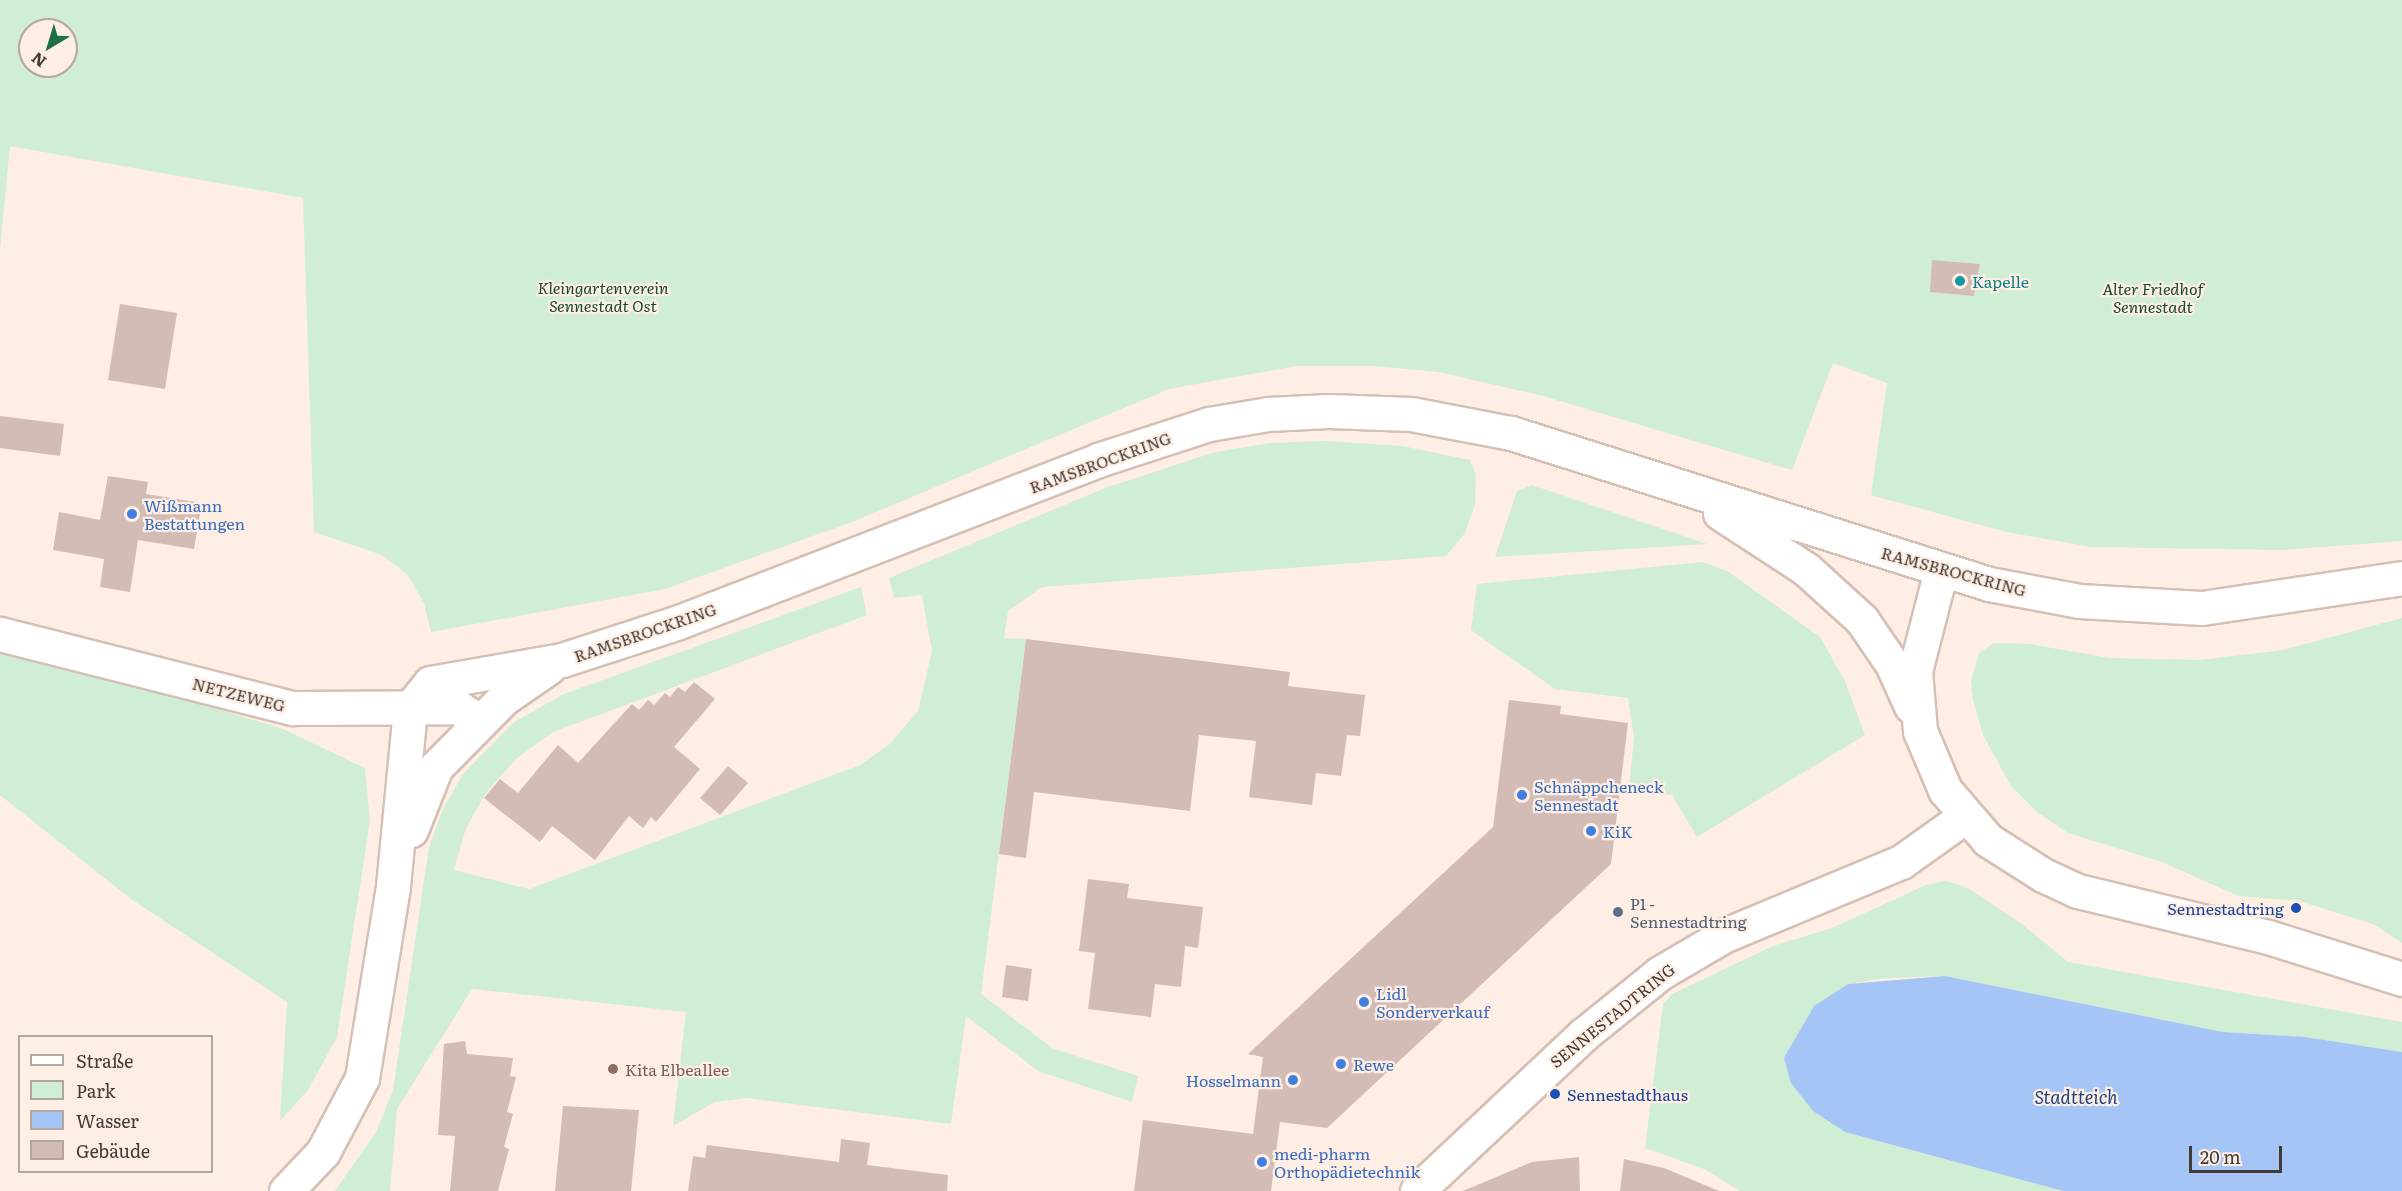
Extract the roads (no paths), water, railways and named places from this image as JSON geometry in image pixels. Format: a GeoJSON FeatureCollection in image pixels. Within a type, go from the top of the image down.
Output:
{"type":"FeatureCollection","features":[{"type":"Feature","properties":{"kind":"street","name":"RAMSBROCKRING"},"geometry":{"type":"LineString","coordinates":[[286,1191],[323,1152],[362,1078],[393,886],[410,708],[430,683],[562,660],[679,622],[1120,453],[1209,424],[1268,414],[1411,414],[1511,433],[1941,570],[1989,584],[2079,601],[2202,608],[2402,578]]}},
{"type":"Feature","properties":{"kind":"street","name":"RAMSBROCKRING"},"geometry":{"type":"LineString","coordinates":[[1657,480],[1737,522],[1832,592],[1883,649],[1905,688],[1920,731]]}},
{"type":"Feature","properties":{"kind":"street"},"geometry":{"type":"LineString","coordinates":[[1941,570],[1916,671],[1920,731],[1936,774],[1964,817],[2001,850],[2078,891],[2268,937],[2402,978]]}},
{"type":"Feature","properties":{"kind":"street","name":"NETZEWEG"},"geometry":{"type":"LineString","coordinates":[[0,634],[293,708],[458,707],[478,721]]}},
{"type":"Feature","properties":{"kind":"street","name":"RAMSBROCKRING"},"geometry":{"type":"LineString","coordinates":[[393,886],[436,767],[478,721],[528,680],[562,660]]}},
{"type":"Feature","properties":{"kind":"street","name":"SENNESTADTRING"},"geometry":{"type":"LineString","coordinates":[[1417,1191],[1583,1035],[1660,974],[1723,936],[1901,862],[1964,817]]}},
{"type":"Feature","properties":{"kind":"water","name":"Stadtteich"},"geometry":{"type":"Polygon","coordinates":[[[1945,976],[2223,1032],[2305,1037],[2402,1052],[2402,1191],[2063,1191],[1845,1132],[1813,1111],[1791,1083],[1784,1058],[1814,1006],[1848,984],[1945,976]]]}},
{"type":"Feature","properties":{"kind":"place","name":"Kapelle"},"geometry":{"type":"Point","coordinates":[1960,281]}},
{"type":"Feature","properties":{"kind":"place","name":"Wißmann Bestattungen"},"geometry":{"type":"Point","coordinates":[132,514]}},
{"type":"Feature","properties":{"kind":"place","name":"Schnäppcheneck Sennestadt"},"geometry":{"type":"Point","coordinates":[1522,795]}},
{"type":"Feature","properties":{"kind":"place","name":"KiK"},"geometry":{"type":"Point","coordinates":[1591,831]}},
{"type":"Feature","properties":{"kind":"place","name":"Sennestadtring"},"geometry":{"type":"Point","coordinates":[2296,908]}},
{"type":"Feature","properties":{"kind":"place","name":"P1 - Sennestadtring"},"geometry":{"type":"Point","coordinates":[1618,912]}},
{"type":"Feature","properties":{"kind":"place","name":"Lidl Sonderverkauf"},"geometry":{"type":"Point","coordinates":[1364,1002]}},
{"type":"Feature","properties":{"kind":"place","name":"Rewe"},"geometry":{"type":"Point","coordinates":[1341,1064]}},
{"type":"Feature","properties":{"kind":"place","name":"Kita Elbeallee"},"geometry":{"type":"Point","coordinates":[613,1069]}},
{"type":"Feature","properties":{"kind":"place","name":"Hosselmann"},"geometry":{"type":"Point","coordinates":[1293,1080]}},
{"type":"Feature","properties":{"kind":"place","name":"Sennestadthaus"},"geometry":{"type":"Point","coordinates":[1555,1094]}},
{"type":"Feature","properties":{"kind":"place","name":"medi-pharm Orthopädietechnik"},"geometry":{"type":"Point","coordinates":[1262,1162]}},
{"type":"Feature","properties":{"kind":"park label","name":"Kleingartenverein Sennestadt Ost"},"geometry":{"type":"Point","coordinates":[603,296]}},
{"type":"Feature","properties":{"kind":"park label","name":"Alter Friedhof Sennestadt"},"geometry":{"type":"Point","coordinates":[2153,297]}}]}
